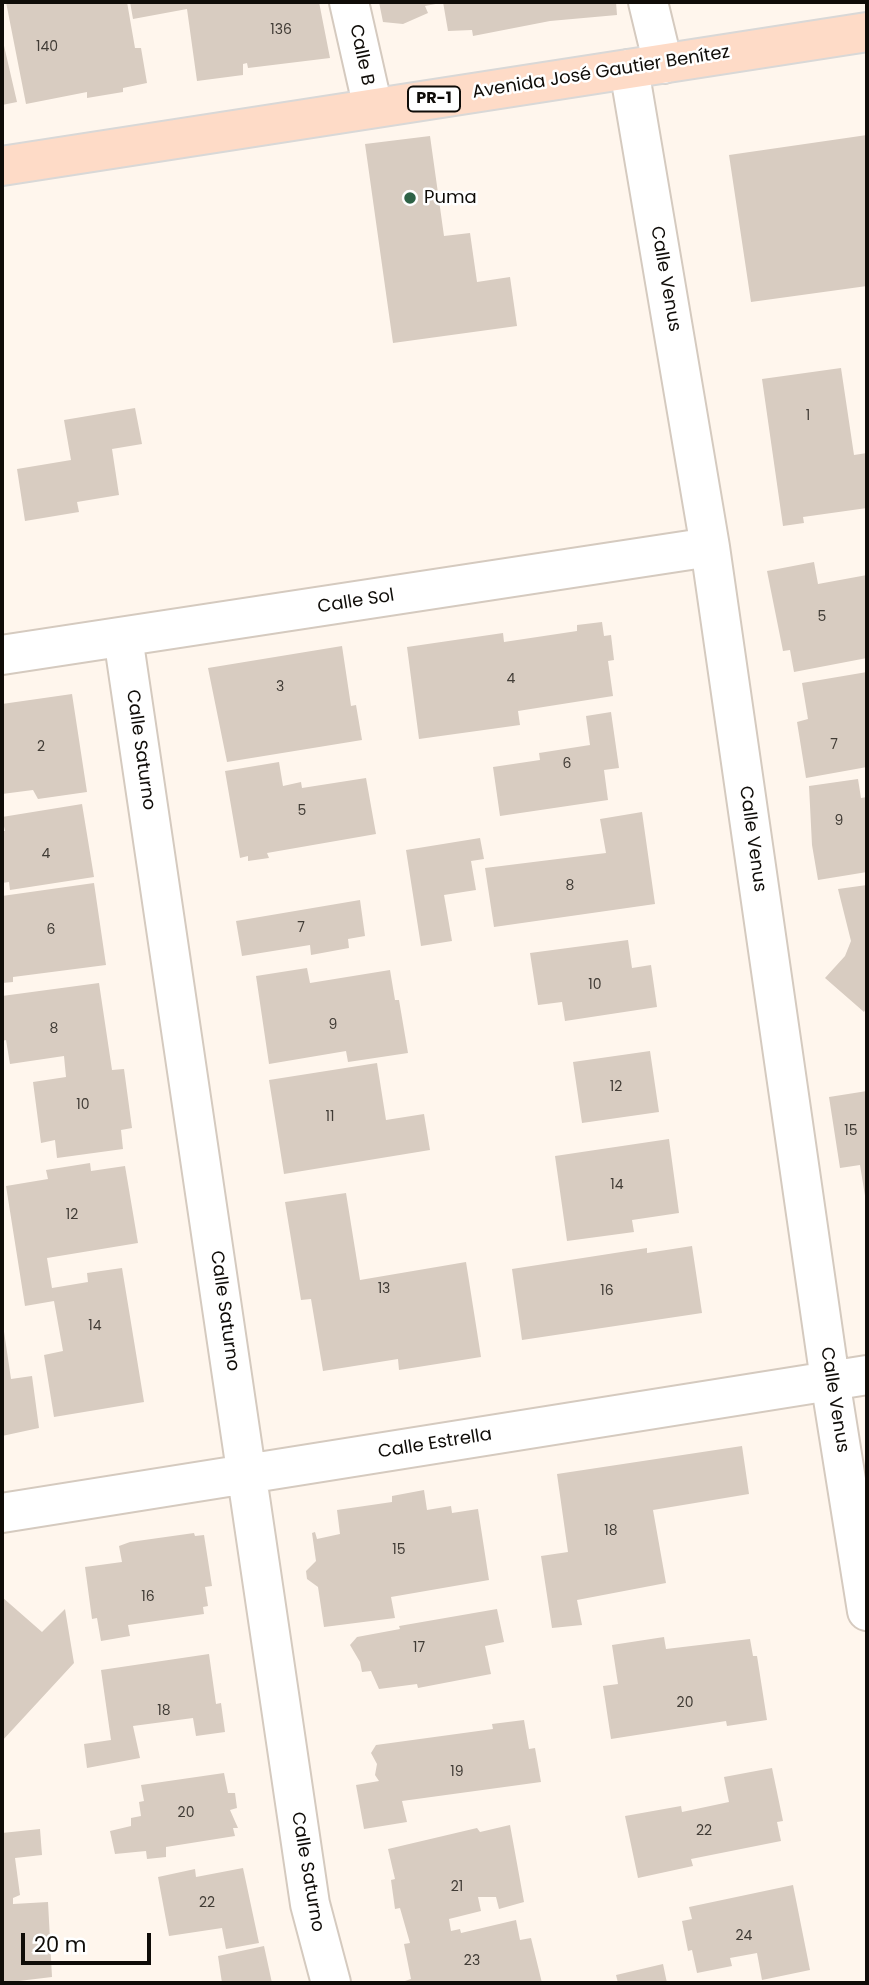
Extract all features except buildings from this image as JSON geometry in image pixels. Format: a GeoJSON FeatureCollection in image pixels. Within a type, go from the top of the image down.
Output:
{"type":"FeatureCollection","features":[{"type":"Feature","properties":{"kind":"main road","name":"Avenida José Gautier Benítez"},"geometry":{"type":"LineString","coordinates":[[2,166],[867,32]]}},
{"type":"Feature","properties":{"kind":"street","name":"Calle B"},"geometry":{"type":"LineString","coordinates":[[349,2],[373,108]]}},
{"type":"Feature","properties":{"kind":"street","name":"Calle Venus"},"geometry":{"type":"LineString","coordinates":[[648,2],[646,66],[710,547],[830,1380],[867,1611]]}},
{"type":"Feature","properties":{"kind":"street","name":"Calle Sol"},"geometry":{"type":"LineString","coordinates":[[2,655],[710,547]]}},
{"type":"Feature","properties":{"kind":"street","name":"Calle Saturno"},"geometry":{"type":"LineString","coordinates":[[123,637],[310,1904],[331,1983]]}},
{"type":"Feature","properties":{"kind":"street","name":"Calle Estrella"},"geometry":{"type":"LineString","coordinates":[[2,1513],[867,1375]]}},
{"type":"Feature","properties":{"kind":"place","name":"Puma"},"geometry":{"type":"Point","coordinates":[410,198]}}]}
